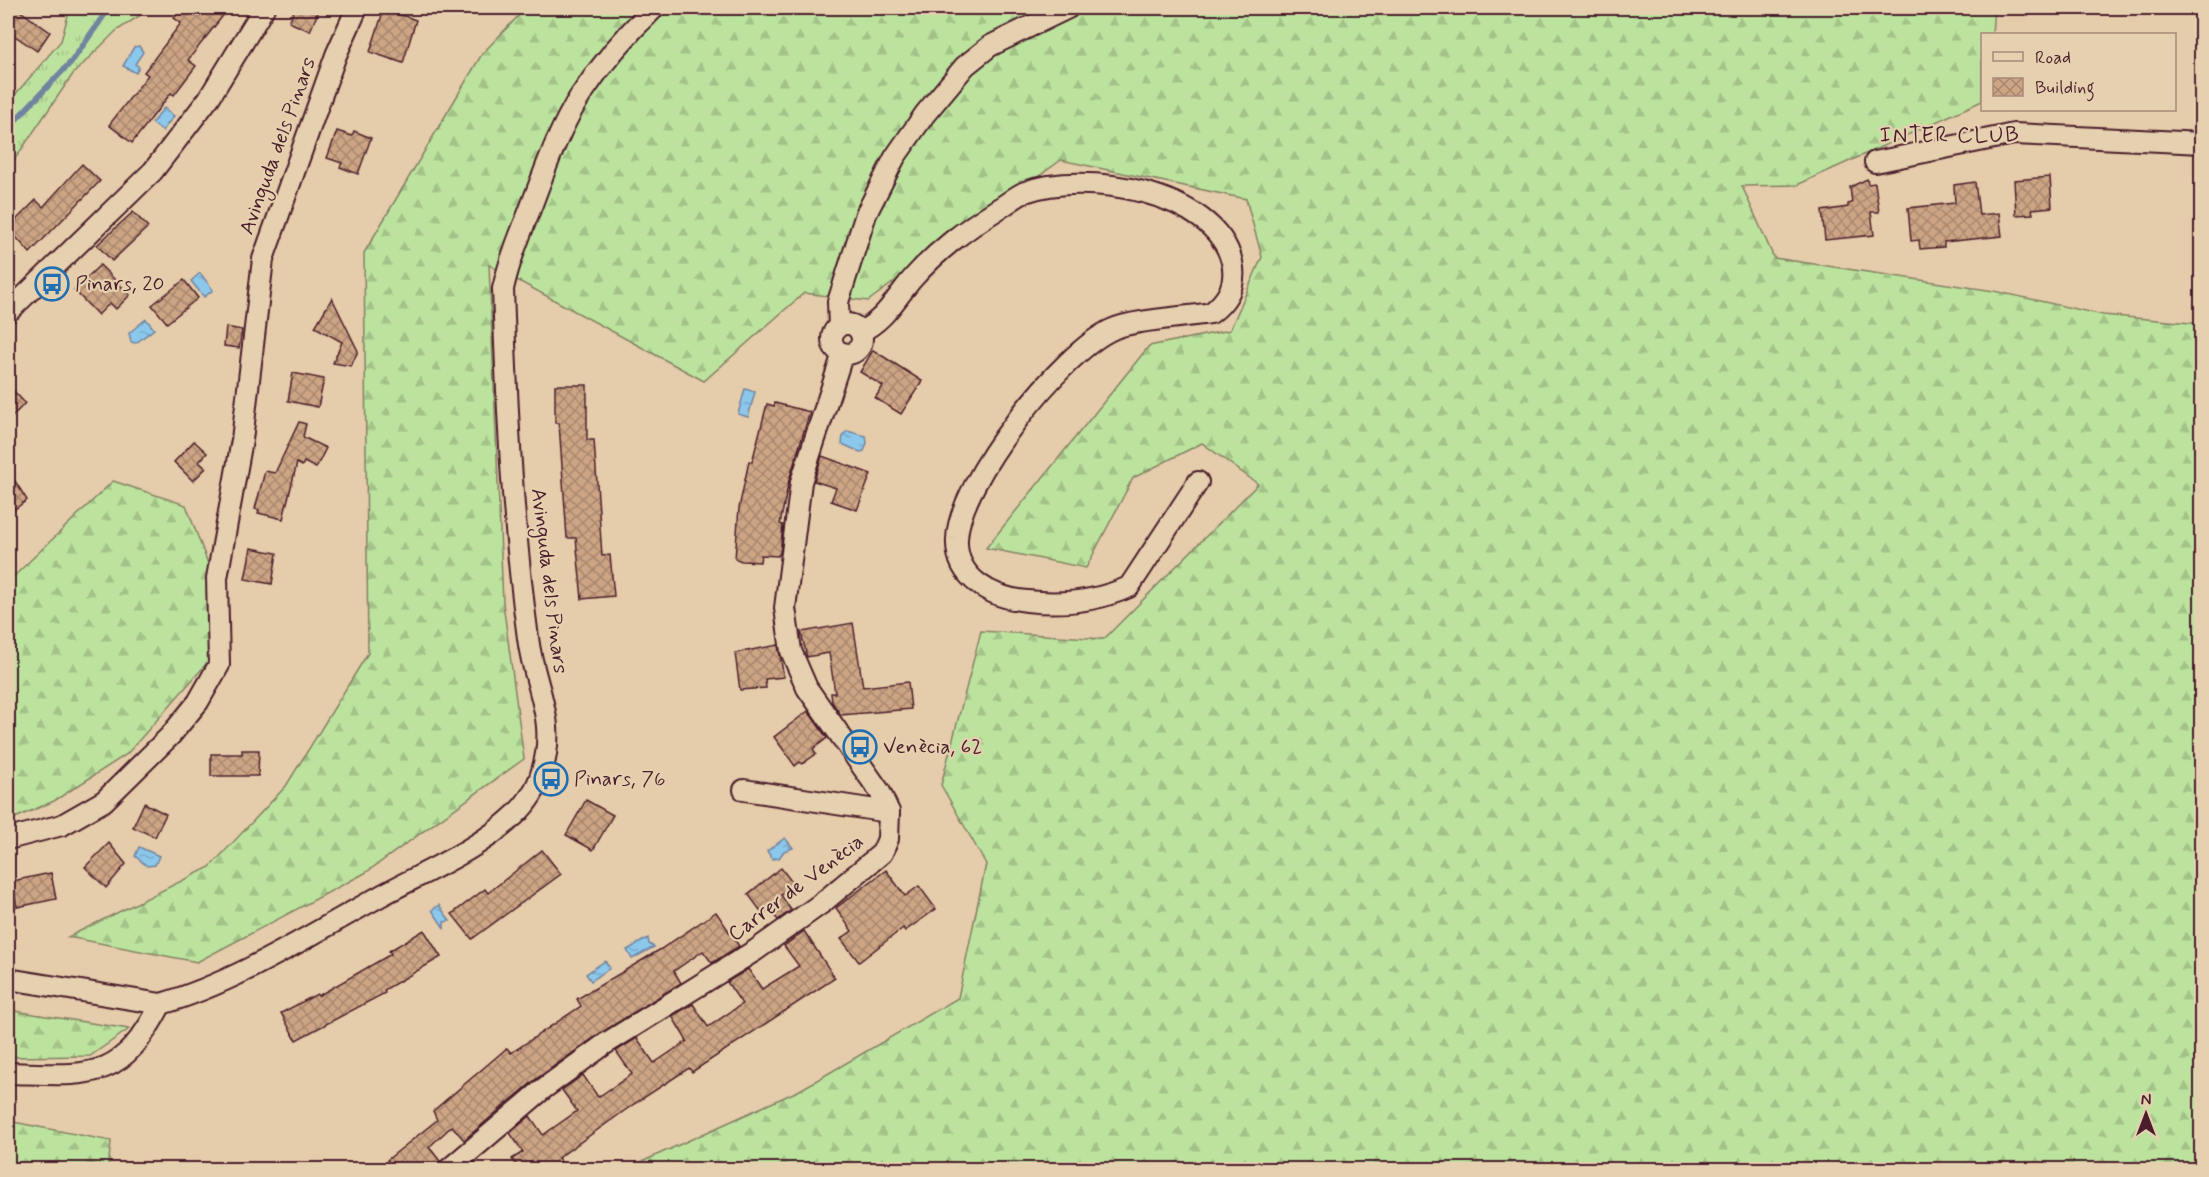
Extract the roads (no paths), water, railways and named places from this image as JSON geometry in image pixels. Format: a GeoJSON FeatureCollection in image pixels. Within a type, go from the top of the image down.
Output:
{"type":"FeatureCollection","features":[{"type":"Feature","properties":{"kind":"street"},"geometry":{"type":"LineString","coordinates":[[8,312],[153,171],[209,98],[264,8]]}},
{"type":"Feature","properties":{"kind":"street","name":"Avinguda dels Pinars"},"geometry":{"type":"LineString","coordinates":[[8,839],[62,825],[104,801],[171,736],[198,702],[219,665],[217,578],[242,440],[263,259],[336,55],[357,8]]}},
{"type":"Feature","properties":{"kind":"street","name":"Avinguda dels Pinars"},"geometry":{"type":"LineString","coordinates":[[161,1004],[244,969],[470,847],[515,816],[535,788],[546,757],[548,716],[528,638],[510,462],[503,289],[508,267],[534,197],[568,119],[581,95],[618,46],[654,8]]}},
{"type":"Feature","properties":{"kind":"street"},"geometry":{"type":"LineString","coordinates":[[839,326],[849,324],[860,332],[861,342],[857,350],[843,353],[835,348],[832,338],[839,326],[838,302],[866,214],[895,157],[925,114],[965,66],[990,46],[1068,8]]}},
{"type":"Feature","properties":{"kind":"street"},"geometry":{"type":"LineString","coordinates":[[1875,162],[2014,134],[2202,143]]}},
{"type":"Feature","properties":{"kind":"street"},"geometry":{"type":"LineString","coordinates":[[860,332],[886,314],[914,277],[956,236],[1024,193],[1054,184],[1107,185],[1179,204],[1206,223],[1230,255],[1234,270],[1231,289],[1224,303],[1211,313],[1114,328],[1068,362],[1018,419],[984,470],[961,519],[957,538],[958,555],[973,579],[983,589],[1010,600],[1089,601],[1113,594],[1129,587],[1198,482]]}},
{"type":"Feature","properties":{"kind":"street"},"geometry":{"type":"LineString","coordinates":[[843,353],[801,482],[785,608],[791,651],[807,688],[880,792],[889,812]]}},
{"type":"Feature","properties":{"kind":"street"},"geometry":{"type":"LineString","coordinates":[[744,790],[889,812]]}},
{"type":"Feature","properties":{"kind":"street","name":"Carrer de Venècia"},"geometry":{"type":"LineString","coordinates":[[448,1170],[543,1089],[605,1044],[756,950],[822,903],[882,853],[888,839],[889,812]]}},
{"type":"Feature","properties":{"kind":"street"},"geometry":{"type":"LineString","coordinates":[[8,979],[161,1004],[147,1030],[115,1063],[89,1074],[8,1073]]}},
{"type":"Feature","properties":{"kind":"water"},"geometry":{"type":"Polygon","coordinates":[[[139,46],[143,52],[135,64],[139,67],[136,73],[123,66],[134,47],[139,46]]]}},
{"type":"Feature","properties":{"kind":"water"},"geometry":{"type":"Polygon","coordinates":[[[164,108],[174,116],[162,131],[152,123],[164,108]]]}},
{"type":"Feature","properties":{"kind":"water"},"geometry":{"type":"Polygon","coordinates":[[[200,273],[213,290],[204,297],[191,281],[200,273]]]}},
{"type":"Feature","properties":{"kind":"water"},"geometry":{"type":"Polygon","coordinates":[[[146,319],[154,329],[136,343],[131,342],[129,333],[146,319]]]}},
{"type":"Feature","properties":{"kind":"water"},"geometry":{"type":"Polygon","coordinates":[[[745,389],[755,392],[748,417],[738,414],[745,389]]]}},
{"type":"Feature","properties":{"kind":"water"},"geometry":{"type":"Polygon","coordinates":[[[847,431],[866,436],[867,443],[864,451],[860,452],[842,444],[843,435],[847,431]]]}},
{"type":"Feature","properties":{"kind":"water"},"geometry":{"type":"Polygon","coordinates":[[[785,838],[793,848],[784,851],[779,858],[772,859],[767,851],[785,838]]]}},
{"type":"Feature","properties":{"kind":"water"},"geometry":{"type":"Polygon","coordinates":[[[139,847],[159,856],[155,865],[147,866],[135,856],[139,847]]]}},
{"type":"Feature","properties":{"kind":"water"},"geometry":{"type":"Polygon","coordinates":[[[439,905],[450,921],[444,922],[444,928],[432,910],[439,905]]]}},
{"type":"Feature","properties":{"kind":"water"},"geometry":{"type":"Polygon","coordinates":[[[648,938],[649,944],[654,947],[632,959],[627,950],[648,938]]]}},
{"type":"Feature","properties":{"kind":"water"},"geometry":{"type":"Polygon","coordinates":[[[605,961],[610,968],[591,981],[586,974],[605,961]]]}},
{"type":"Feature","properties":{"kind":"waterway"},"geometry":{"type":"LineString","coordinates":[[8,128],[72,61],[109,8]]}},
{"type":"Feature","properties":{"kind":"place","name":"Pinars, 20"},"geometry":{"type":"Point","coordinates":[52,284]}},
{"type":"Feature","properties":{"kind":"place","name":"Venècia, 62"},"geometry":{"type":"Point","coordinates":[860,747]}},
{"type":"Feature","properties":{"kind":"place","name":"Pinars, 76"},"geometry":{"type":"Point","coordinates":[551,779]}},
{"type":"Feature","properties":{"kind":"district","name":"INTER CLUB"},"geometry":{"type":"Point","coordinates":[1950,136]}}]}
